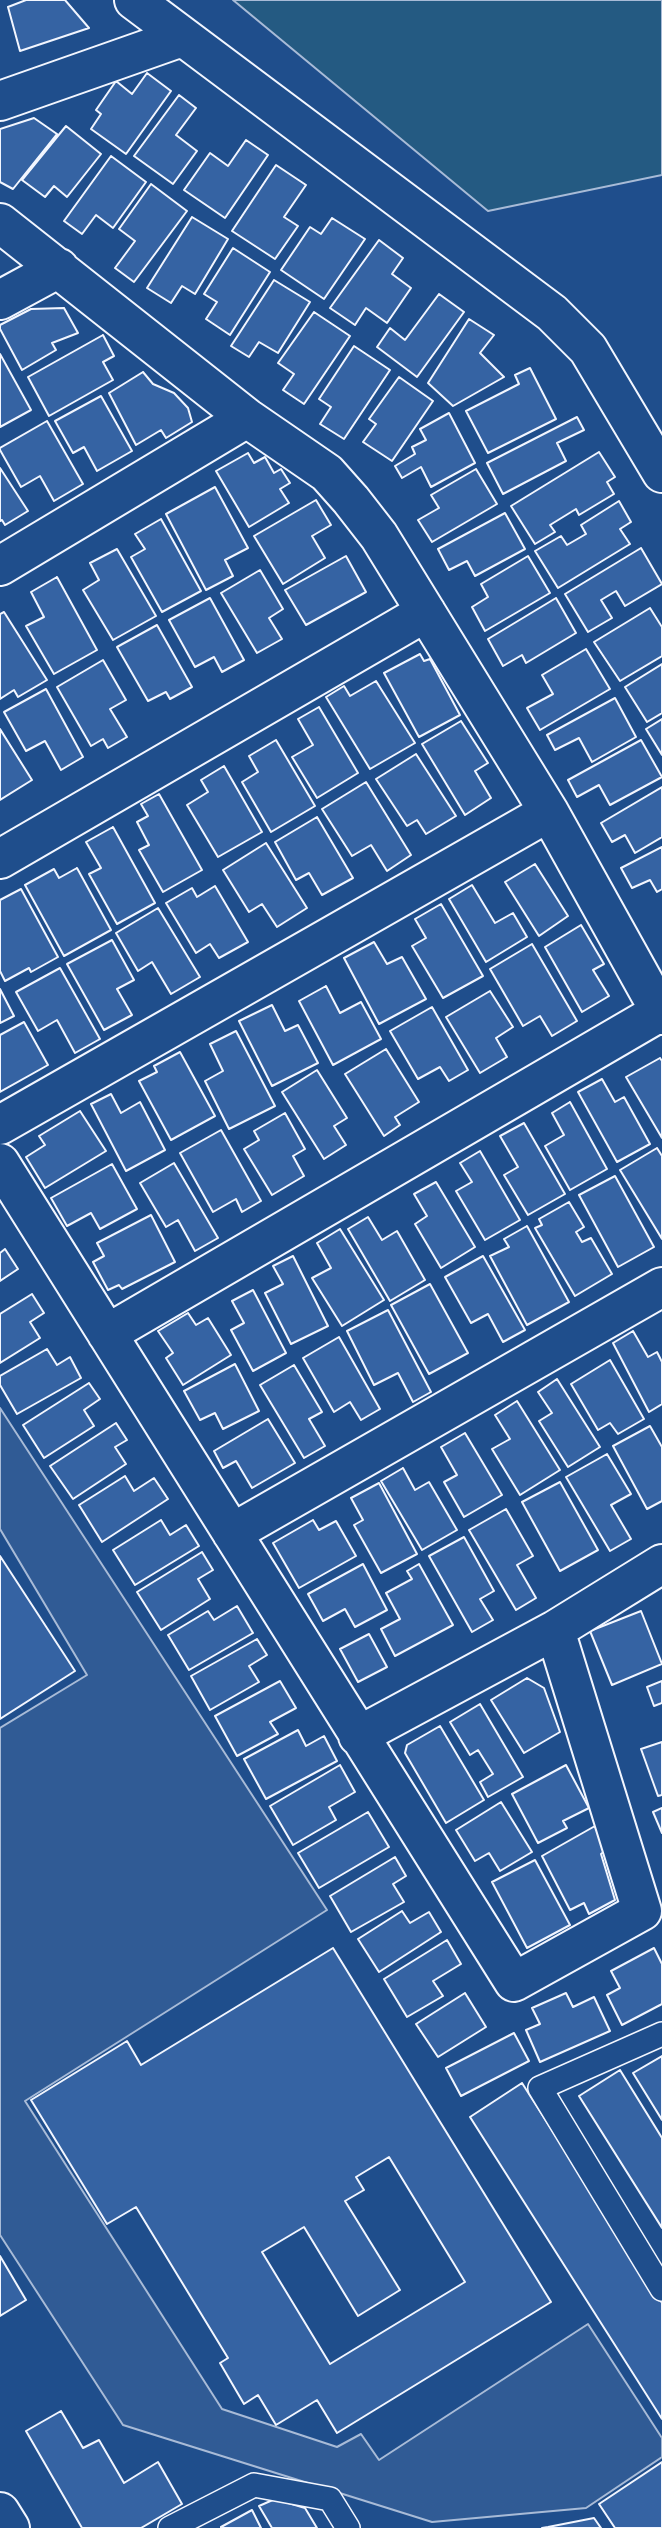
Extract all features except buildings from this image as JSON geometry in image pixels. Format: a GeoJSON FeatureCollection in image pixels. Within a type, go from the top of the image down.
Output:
{"type":"FeatureCollection","features":[{"type":"Feature","properties":{"kind":"street"},"geometry":{"type":"LineString","coordinates":[[134,0],[552,313],[588,349],[662,473]]}},
{"type":"Feature","properties":{"kind":"street"},"geometry":{"type":"LineString","coordinates":[[0,102],[182,37]]}},
{"type":"Feature","properties":{"kind":"street"},"geometry":{"type":"LineString","coordinates":[[0,223],[247,418],[327,473],[335,482],[379,536],[549,812],[661,1013],[107,1334]]}},
{"type":"Feature","properties":{"kind":"street"},"geometry":{"type":"LineString","coordinates":[[0,300],[59,268]]}},
{"type":"Feature","properties":{"kind":"street"},"geometry":{"type":"LineString","coordinates":[[0,566],[247,418]]}},
{"type":"Feature","properties":{"kind":"street"},"geometry":{"type":"LineString","coordinates":[[0,859],[425,611]]}},
{"type":"Feature","properties":{"kind":"street"},"geometry":{"type":"LineString","coordinates":[[0,1125],[549,812]]}},
{"type":"Feature","properties":{"kind":"street"},"geometry":{"type":"LineString","coordinates":[[0,1163],[514,1982],[642,1911],[555,1630]]}},
{"type":"Feature","properties":{"kind":"street"},"geometry":{"type":"LineString","coordinates":[[232,1533],[662,1287]]}},
{"type":"Feature","properties":{"kind":"street"},"geometry":{"type":"LineString","coordinates":[[358,1736],[555,1630],[662,1564]]}},
{"type":"Feature","properties":{"kind":"street"},"geometry":{"type":"LineString","coordinates":[[0,2512],[10,2528]]}},
{"type":"Feature","properties":{"kind":"lane"},"geometry":{"type":"LineString","coordinates":[[662,2034],[540,2088],[662,2289]]}},
{"type":"Feature","properties":{"kind":"lane"},"geometry":{"type":"LineString","coordinates":[[170,2528],[254,2485],[330,2499],[348,2528]]}},
{"type":"Feature","properties":{"kind":"shaded area"},"geometry":{"type":"Polygon","coordinates":[[[233,0],[662,0],[662,175],[488,211],[233,0]]]}},
{"type":"Feature","properties":{"kind":"shaded area"},"geometry":{"type":"Polygon","coordinates":[[[0,1408],[327,1910],[25,2101],[222,2409],[337,2447],[361,2434],[379,2460],[588,2324],[662,2438],[662,2457],[586,2508],[432,2522],[123,2425],[0,2235],[0,1728],[87,1675],[0,1529],[0,1408]]]}}]}
